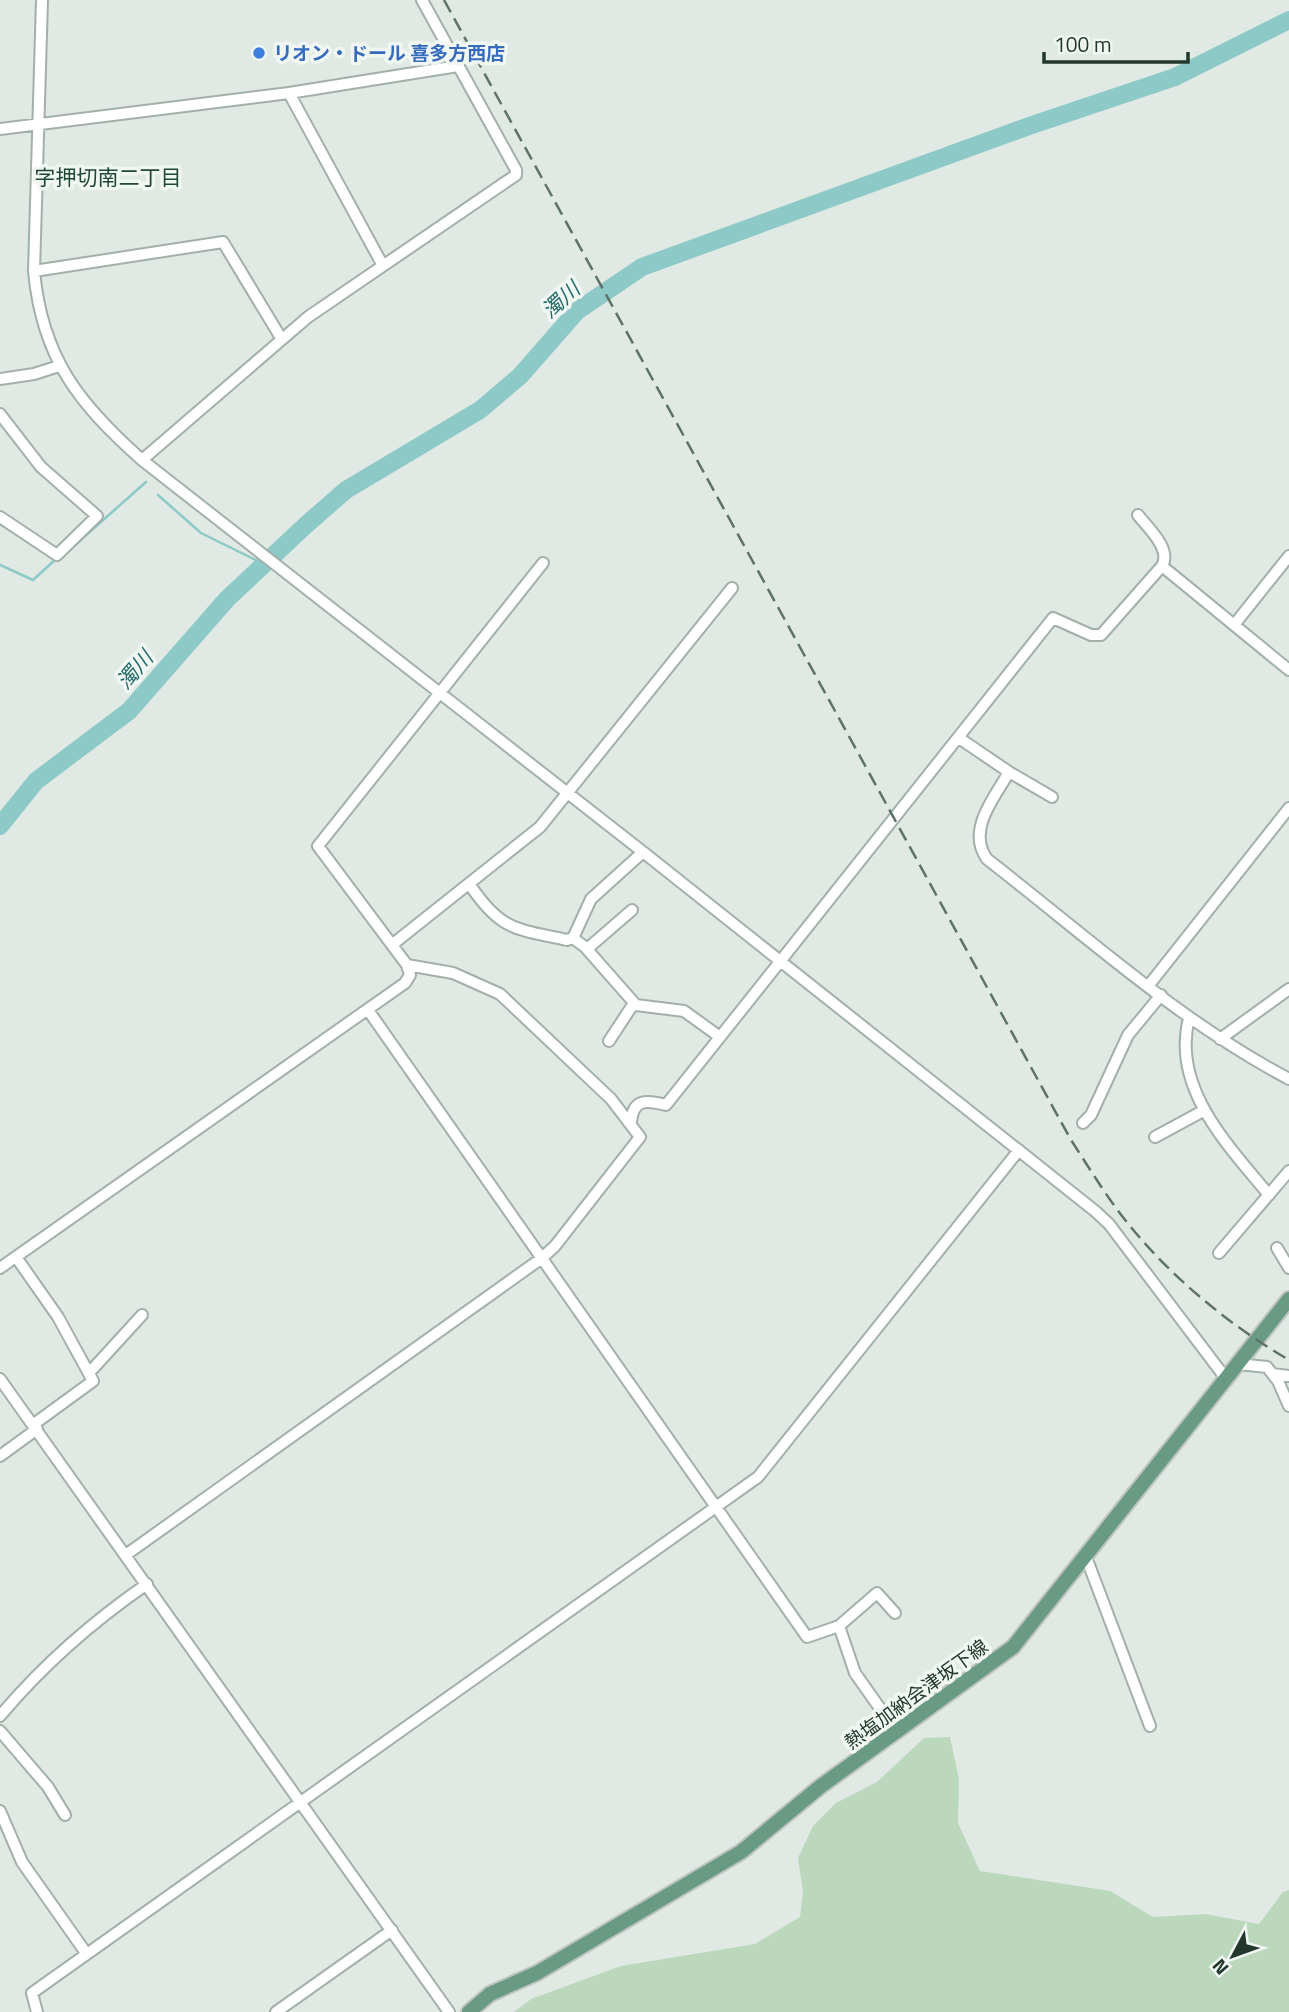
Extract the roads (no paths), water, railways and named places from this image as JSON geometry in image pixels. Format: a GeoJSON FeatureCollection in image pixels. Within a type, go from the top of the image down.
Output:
{"type":"FeatureCollection","features":[{"type":"Feature","properties":{"kind":"main road","name":"熱塩加納会津坂下線"},"geometry":{"type":"LineString","coordinates":[[469,2012],[490,1994],[537,1973],[741,1852],[896,1731],[1013,1647],[1289,1299]]}},
{"type":"Feature","properties":{"kind":"street"},"geometry":{"type":"LineString","coordinates":[[42,0],[34,271],[44,332],[59,366],[92,413],[142,460],[643,852],[1109,1224],[1227,1380]]}},
{"type":"Feature","properties":{"kind":"street"},"geometry":{"type":"LineString","coordinates":[[142,460],[281,338],[382,264],[516,176],[516,170],[422,0]]}},
{"type":"Feature","properties":{"kind":"street"},"geometry":{"type":"LineString","coordinates":[[0,129],[289,93],[458,66]]}},
{"type":"Feature","properties":{"kind":"street"},"geometry":{"type":"LineString","coordinates":[[289,93],[382,264]]}},
{"type":"Feature","properties":{"kind":"street"},"geometry":{"type":"LineString","coordinates":[[34,271],[223,242],[281,338]]}},
{"type":"Feature","properties":{"kind":"street"},"geometry":{"type":"LineString","coordinates":[[0,379],[33,374],[59,366]]}},
{"type":"Feature","properties":{"kind":"street"},"geometry":{"type":"LineString","coordinates":[[0,414],[41,467],[97,516],[57,555],[0,517]]}},
{"type":"Feature","properties":{"kind":"street"},"geometry":{"type":"LineString","coordinates":[[631,1122],[632,1111],[638,1103],[647,1100],[666,1105],[1053,618],[1091,635],[1101,635],[1162,566],[1166,557],[1164,550],[1138,515]]}},
{"type":"Feature","properties":{"kind":"street"},"geometry":{"type":"LineString","coordinates":[[1234,625],[1289,556]]}},
{"type":"Feature","properties":{"kind":"street"},"geometry":{"type":"LineString","coordinates":[[0,1268],[405,983],[410,975],[407,965],[318,846],[543,563]]}},
{"type":"Feature","properties":{"kind":"street"},"geometry":{"type":"LineString","coordinates":[[1162,566],[1289,670]]}},
{"type":"Feature","properties":{"kind":"street"},"geometry":{"type":"LineString","coordinates":[[393,944],[533,834],[732,588]]}},
{"type":"Feature","properties":{"kind":"street"},"geometry":{"type":"LineString","coordinates":[[959,738],[1052,797]]}},
{"type":"Feature","properties":{"kind":"street"},"geometry":{"type":"LineString","coordinates":[[1009,772],[982,819],[979,837],[982,852],[1189,1018],[1289,1079]]}},
{"type":"Feature","properties":{"kind":"street"},"geometry":{"type":"LineString","coordinates":[[1149,985],[1289,808]]}},
{"type":"Feature","properties":{"kind":"street"},"geometry":{"type":"LineString","coordinates":[[470,886],[499,920],[511,928],[567,940],[573,938],[591,900],[643,852]]}},
{"type":"Feature","properties":{"kind":"street"},"geometry":{"type":"LineString","coordinates":[[587,949],[632,910]]}},
{"type":"Feature","properties":{"kind":"street"},"geometry":{"type":"LineString","coordinates":[[573,938],[587,949],[634,1003],[684,1010],[720,1037]]}},
{"type":"Feature","properties":{"kind":"street"},"geometry":{"type":"LineString","coordinates":[[127,1554],[542,1258],[640,1137],[631,1122],[577,1065],[500,994],[453,973],[407,965]]}},
{"type":"Feature","properties":{"kind":"street"},"geometry":{"type":"LineString","coordinates":[[1220,1039],[1289,989]]}},
{"type":"Feature","properties":{"kind":"street"},"geometry":{"type":"LineString","coordinates":[[1083,1123],[1093,1112],[1130,1030],[1161,995]]}},
{"type":"Feature","properties":{"kind":"street"},"geometry":{"type":"LineString","coordinates":[[609,1041],[634,1003]]}},
{"type":"Feature","properties":{"kind":"street"},"geometry":{"type":"LineString","coordinates":[[368,1010],[718,1505],[807,1637],[839,1626],[877,1593],[895,1613]]}},
{"type":"Feature","properties":{"kind":"street"},"geometry":{"type":"LineString","coordinates":[[1189,1018],[1184,1043],[1203,1111],[1269,1195]]}},
{"type":"Feature","properties":{"kind":"street"},"geometry":{"type":"LineString","coordinates":[[1155,1137],[1203,1111]]}},
{"type":"Feature","properties":{"kind":"street"},"geometry":{"type":"LineString","coordinates":[[37,2012],[32,1993],[758,1477],[1019,1150]]}},
{"type":"Feature","properties":{"kind":"street"},"geometry":{"type":"LineString","coordinates":[[1219,1253],[1289,1171]]}},
{"type":"Feature","properties":{"kind":"street"},"geometry":{"type":"LineString","coordinates":[[1277,1248],[1289,1268]]}},
{"type":"Feature","properties":{"kind":"street"},"geometry":{"type":"LineString","coordinates":[[0,1455],[93,1384],[58,1317],[16,1257]]}},
{"type":"Feature","properties":{"kind":"street"},"geometry":{"type":"LineString","coordinates":[[89,1373],[142,1315]]}},
{"type":"Feature","properties":{"kind":"street"},"geometry":{"type":"LineString","coordinates":[[1238,1364],[1267,1367],[1289,1406]]}},
{"type":"Feature","properties":{"kind":"street"},"geometry":{"type":"LineString","coordinates":[[1273,1374],[1289,1376]]}},
{"type":"Feature","properties":{"kind":"street"},"geometry":{"type":"LineString","coordinates":[[0,1379],[127,1554],[449,2012]]}},
{"type":"Feature","properties":{"kind":"street"},"geometry":{"type":"LineString","coordinates":[[1086,1557],[1150,1726]]}},
{"type":"Feature","properties":{"kind":"street"},"geometry":{"type":"LineString","coordinates":[[0,1716],[48,1664],[96,1620],[147,1584]]}},
{"type":"Feature","properties":{"kind":"street"},"geometry":{"type":"LineString","coordinates":[[839,1626],[855,1673],[896,1731]]}},
{"type":"Feature","properties":{"kind":"street"},"geometry":{"type":"LineString","coordinates":[[0,1731],[48,1787],[65,1815]]}},
{"type":"Feature","properties":{"kind":"street"},"geometry":{"type":"LineString","coordinates":[[0,1811],[22,1862],[86,1953]]}},
{"type":"Feature","properties":{"kind":"street"},"geometry":{"type":"LineString","coordinates":[[276,2012],[392,1930]]}},
{"type":"Feature","properties":{"kind":"waterway","name":"濁川"},"geometry":{"type":"LineString","coordinates":[[0,826],[36,781],[129,711],[227,599],[346,490],[480,410],[520,376],[577,311],[642,267],[1029,126],[1175,77],[1289,20]]}},
{"type":"Feature","properties":{"kind":"waterway"},"geometry":{"type":"LineString","coordinates":[[75,545],[146,482]]}},
{"type":"Feature","properties":{"kind":"waterway"},"geometry":{"type":"LineString","coordinates":[[158,495],[201,533],[264,564]]}},
{"type":"Feature","properties":{"kind":"waterway"},"geometry":{"type":"LineString","coordinates":[[0,565],[33,580],[56,559]]}},
{"type":"Feature","properties":{"kind":"railway"},"geometry":{"type":"LineString","coordinates":[[444,0],[1071,1140],[1116,1208],[1173,1273],[1241,1329],[1289,1360]]}},
{"type":"Feature","properties":{"kind":"place","name":"リオン・ドール 喜多方西店"},"geometry":{"type":"Point","coordinates":[259,53]}},
{"type":"Feature","properties":{"kind":"district","name":"字押切南二丁目"},"geometry":{"type":"Point","coordinates":[108,178]}}]}
